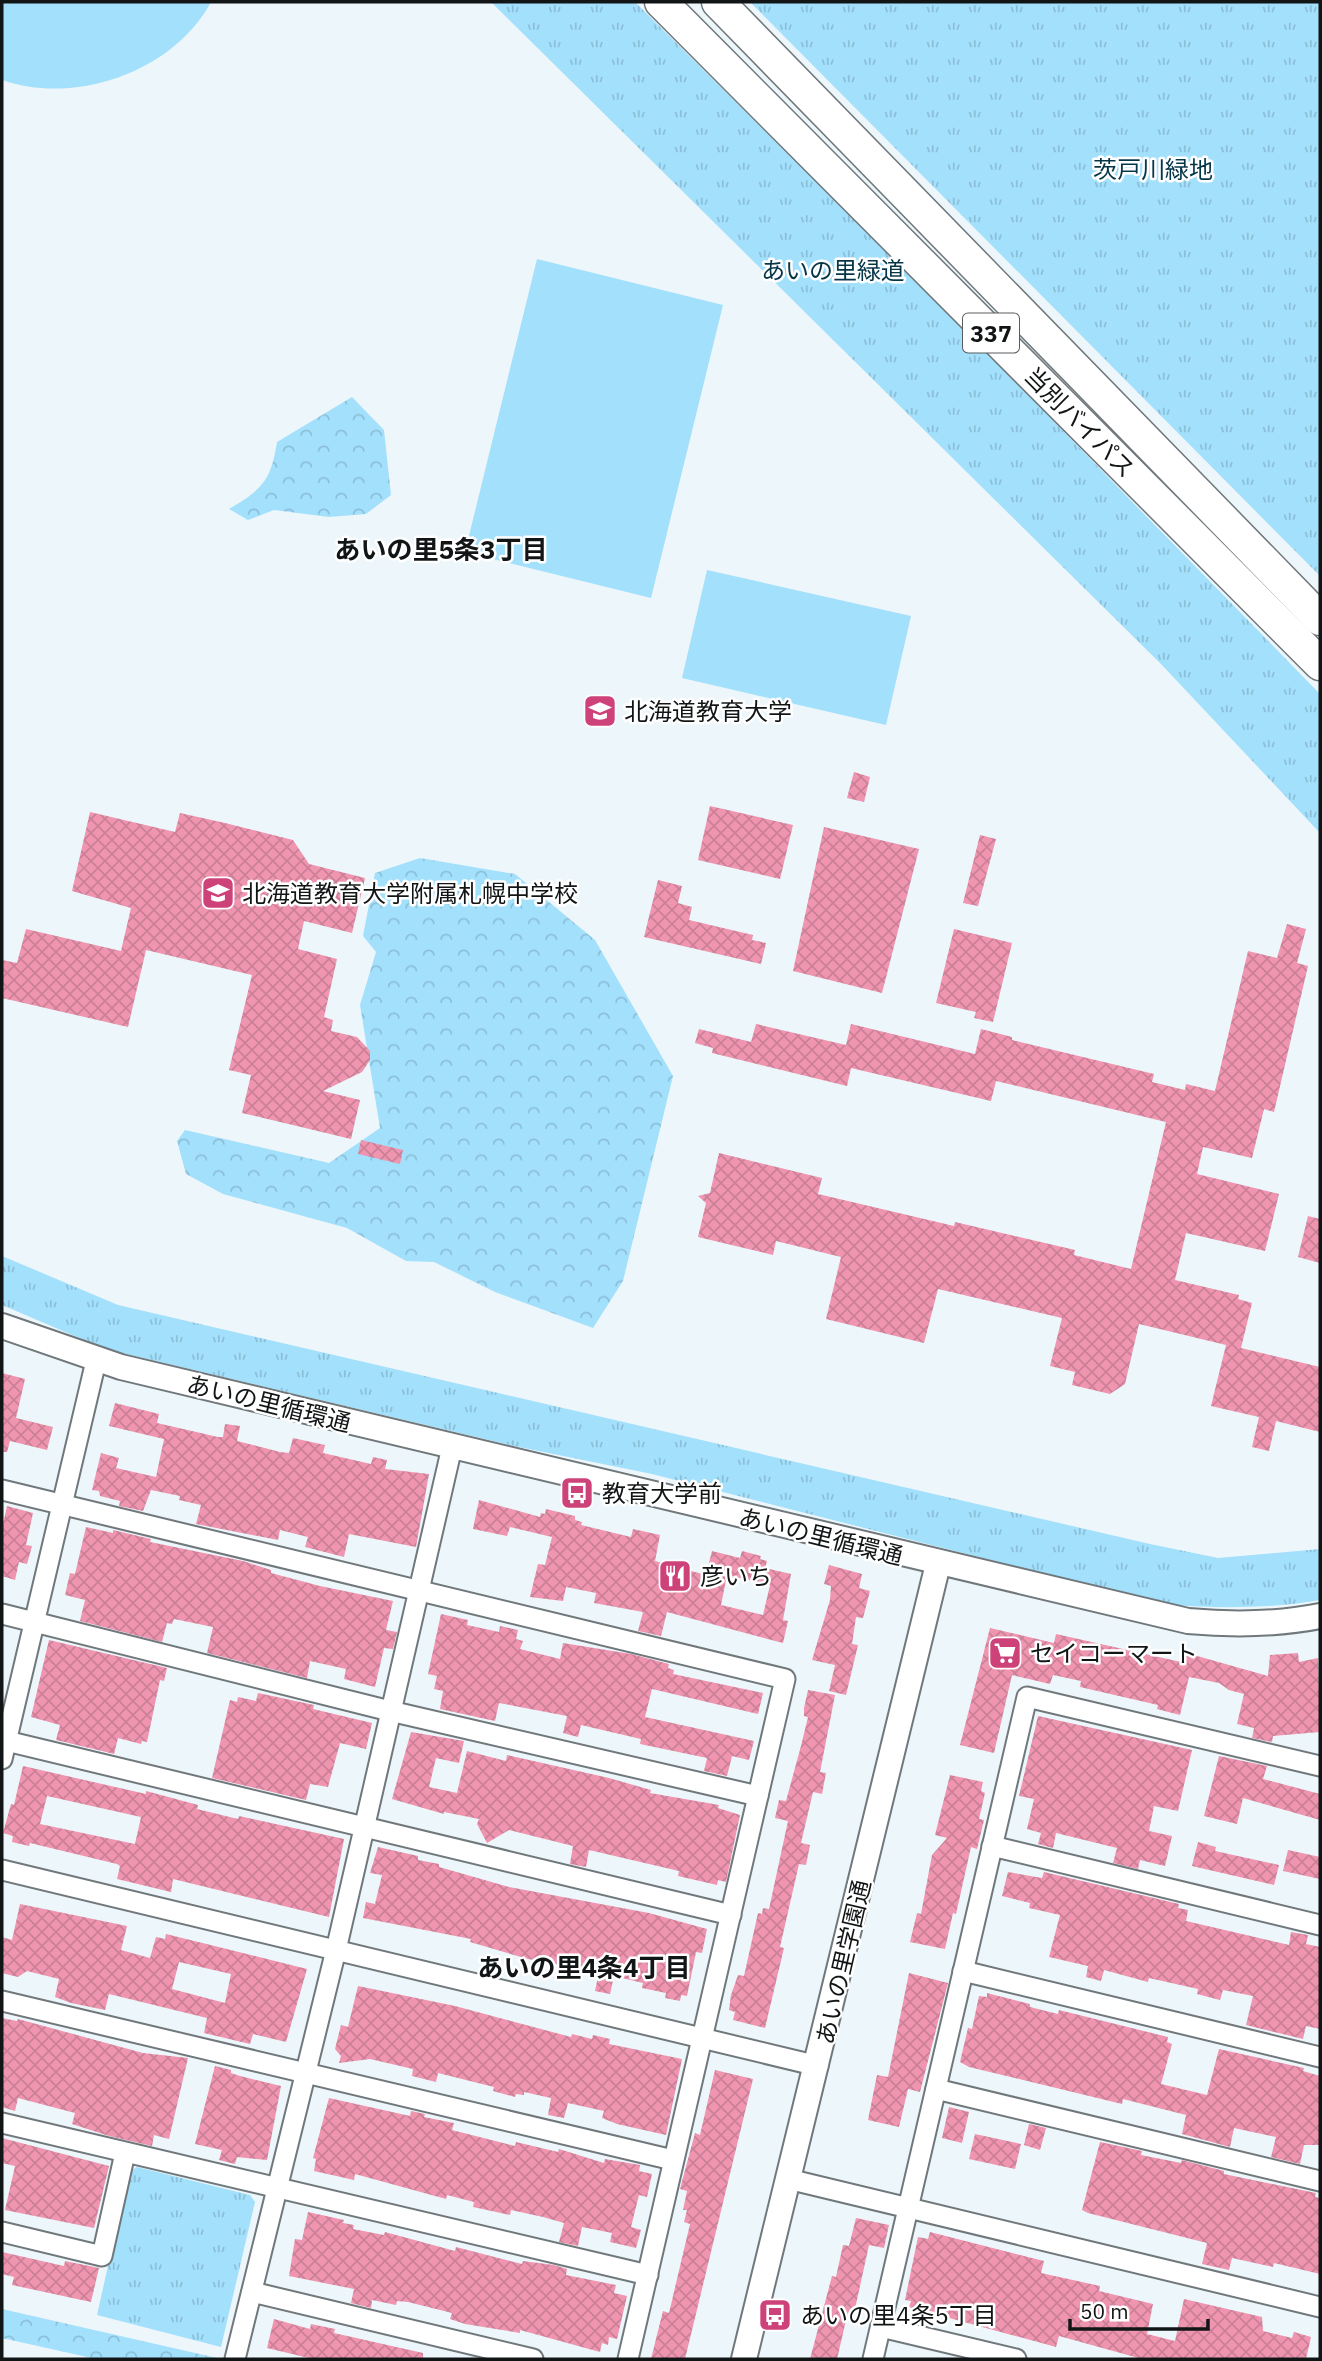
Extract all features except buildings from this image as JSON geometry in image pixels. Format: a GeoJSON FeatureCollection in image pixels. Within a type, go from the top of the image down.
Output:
{"type":"FeatureCollection","features":[{"type":"Feature","properties":{"kind":"highway","name":"当別バイパス"},"geometry":{"type":"LineString","coordinates":[[661,2],[1320,664]]}},
{"type":"Feature","properties":{"kind":"highway","name":"当別バイパス"},"geometry":{"type":"LineString","coordinates":[[718,2],[1320,619]]}},
{"type":"Feature","properties":{"kind":"street","name":"あいの里循環通"},"geometry":{"type":"LineString","coordinates":[[2,1326],[96,1361],[938,1564],[1188,1621],[1235,1625],[1283,1624],[1320,1616]]}},
{"type":"Feature","properties":{"kind":"street"},"geometry":{"type":"LineString","coordinates":[[96,1361],[3,1747],[731,1915]]}},
{"type":"Feature","properties":{"kind":"street"},"geometry":{"type":"LineString","coordinates":[[236,2359],[336,1950],[452,1447]]}},
{"type":"Feature","properties":{"kind":"street"},"geometry":{"type":"LineString","coordinates":[[2,1490],[785,1679],[705,2038],[673,2160],[628,2359]]}},
{"type":"Feature","properties":{"kind":"street","name":"あいの里学園通"},"geometry":{"type":"LineString","coordinates":[[744,2359],[818,2066],[938,1564]]}},
{"type":"Feature","properties":{"kind":"street"},"geometry":{"type":"LineString","coordinates":[[2,1614],[390,1711],[758,1796]]}},
{"type":"Feature","properties":{"kind":"street"},"geometry":{"type":"LineString","coordinates":[[873,2359],[1027,1697],[1320,1766]]}},
{"type":"Feature","properties":{"kind":"street"},"geometry":{"type":"LineString","coordinates":[[992,1846],[1320,1924]]}},
{"type":"Feature","properties":{"kind":"street"},"geometry":{"type":"LineString","coordinates":[[2,1870],[818,2066]]}},
{"type":"Feature","properties":{"kind":"street"},"geometry":{"type":"LineString","coordinates":[[963,1971],[1320,2057]]}},
{"type":"Feature","properties":{"kind":"street"},"geometry":{"type":"LineString","coordinates":[[2,2001],[673,2160]]}},
{"type":"Feature","properties":{"kind":"street"},"geometry":{"type":"LineString","coordinates":[[936,2090],[1320,2181]]}},
{"type":"Feature","properties":{"kind":"street"},"geometry":{"type":"LineString","coordinates":[[2,2123],[648,2275]]}},
{"type":"Feature","properties":{"kind":"street"},"geometry":{"type":"LineString","coordinates":[[2,2232],[102,2256],[125,2153]]}},
{"type":"Feature","properties":{"kind":"street"},"geometry":{"type":"LineString","coordinates":[[788,2179],[1320,2307]]}},
{"type":"Feature","properties":{"kind":"street"},"geometry":{"type":"LineString","coordinates":[[252,2292],[533,2359]]}},
{"type":"Feature","properties":{"kind":"street"},"geometry":{"type":"LineString","coordinates":[[881,2327],[1016,2359]]}},
{"type":"Feature","properties":{"kind":"green space"},"geometry":{"type":"Polygon","coordinates":[[[2,2],[211,2],[194,26],[173,47],[148,64],[120,77],[91,85],[61,88],[31,87],[2,80],[2,2]]]}},
{"type":"Feature","properties":{"kind":"green space","name":"あいの里緑道"},"geometry":{"type":"Polygon","coordinates":[[[491,2],[635,2],[937,302],[1320,694],[1320,833],[1161,664],[491,2]]]}},
{"type":"Feature","properties":{"kind":"green space","name":"茨戸川緑地"},"geometry":{"type":"Polygon","coordinates":[[[750,2],[1320,2],[1320,576],[750,2]]]}},
{"type":"Feature","properties":{"kind":"green space"},"geometry":{"type":"Polygon","coordinates":[[[537,259],[723,305],[651,598],[465,552],[537,259]]]}},
{"type":"Feature","properties":{"kind":"green space"},"geometry":{"type":"Polygon","coordinates":[[[352,397],[384,430],[391,495],[366,514],[329,517],[274,510],[248,520],[229,509],[264,482],[272,466],[277,442],[352,397]]]}},
{"type":"Feature","properties":{"kind":"green space"},"geometry":{"type":"Polygon","coordinates":[[[707,570],[911,616],[886,725],[682,678],[707,570]]]}},
{"type":"Feature","properties":{"kind":"green space"},"geometry":{"type":"Polygon","coordinates":[[[420,858],[515,874],[595,940],[673,1076],[623,1281],[593,1328],[495,1292],[434,1262],[406,1261],[347,1228],[223,1194],[186,1174],[177,1141],[185,1130],[329,1163],[380,1128],[360,1005],[376,952],[363,936],[375,873],[420,858]]]}},
{"type":"Feature","properties":{"kind":"green space"},"geometry":{"type":"Polygon","coordinates":[[[2,1256],[118,1305],[1150,1544],[1218,1558],[1320,1549],[1320,1600],[1244,1607],[1167,1605],[652,1474],[514,1446],[105,1349],[2,1305],[2,1256]]]}},
{"type":"Feature","properties":{"kind":"green space"},"geometry":{"type":"Polygon","coordinates":[[[137,2167],[250,2195],[255,2202],[221,2347],[97,2315],[129,2172],[137,2167]]]}},
{"type":"Feature","properties":{"kind":"green space"},"geometry":{"type":"Polygon","coordinates":[[[2,2309],[217,2358],[96,2359],[2,2338],[2,2309]]]}},
{"type":"Feature","properties":{"kind":"place","name":"北海道教育大学"},"geometry":{"type":"Point","coordinates":[600,711]}},
{"type":"Feature","properties":{"kind":"place","name":"北海道教育大学附属札幌中学校"},"geometry":{"type":"Point","coordinates":[218,893]}},
{"type":"Feature","properties":{"kind":"place","name":"教育大学前"},"geometry":{"type":"Point","coordinates":[577,1493]}},
{"type":"Feature","properties":{"kind":"place","name":"彦いち"},"geometry":{"type":"Point","coordinates":[675,1576]}},
{"type":"Feature","properties":{"kind":"place","name":"セイコーマート"},"geometry":{"type":"Point","coordinates":[1005,1653]}},
{"type":"Feature","properties":{"kind":"place","name":"あいの里4条5丁目"},"geometry":{"type":"Point","coordinates":[775,2315]}},
{"type":"Feature","properties":{"kind":"district","name":"あいの里5条3丁目"},"geometry":{"type":"Point","coordinates":[441,549]}},
{"type":"Feature","properties":{"kind":"district","name":"あいの里4条4丁目"},"geometry":{"type":"Point","coordinates":[584,1967]}}]}
